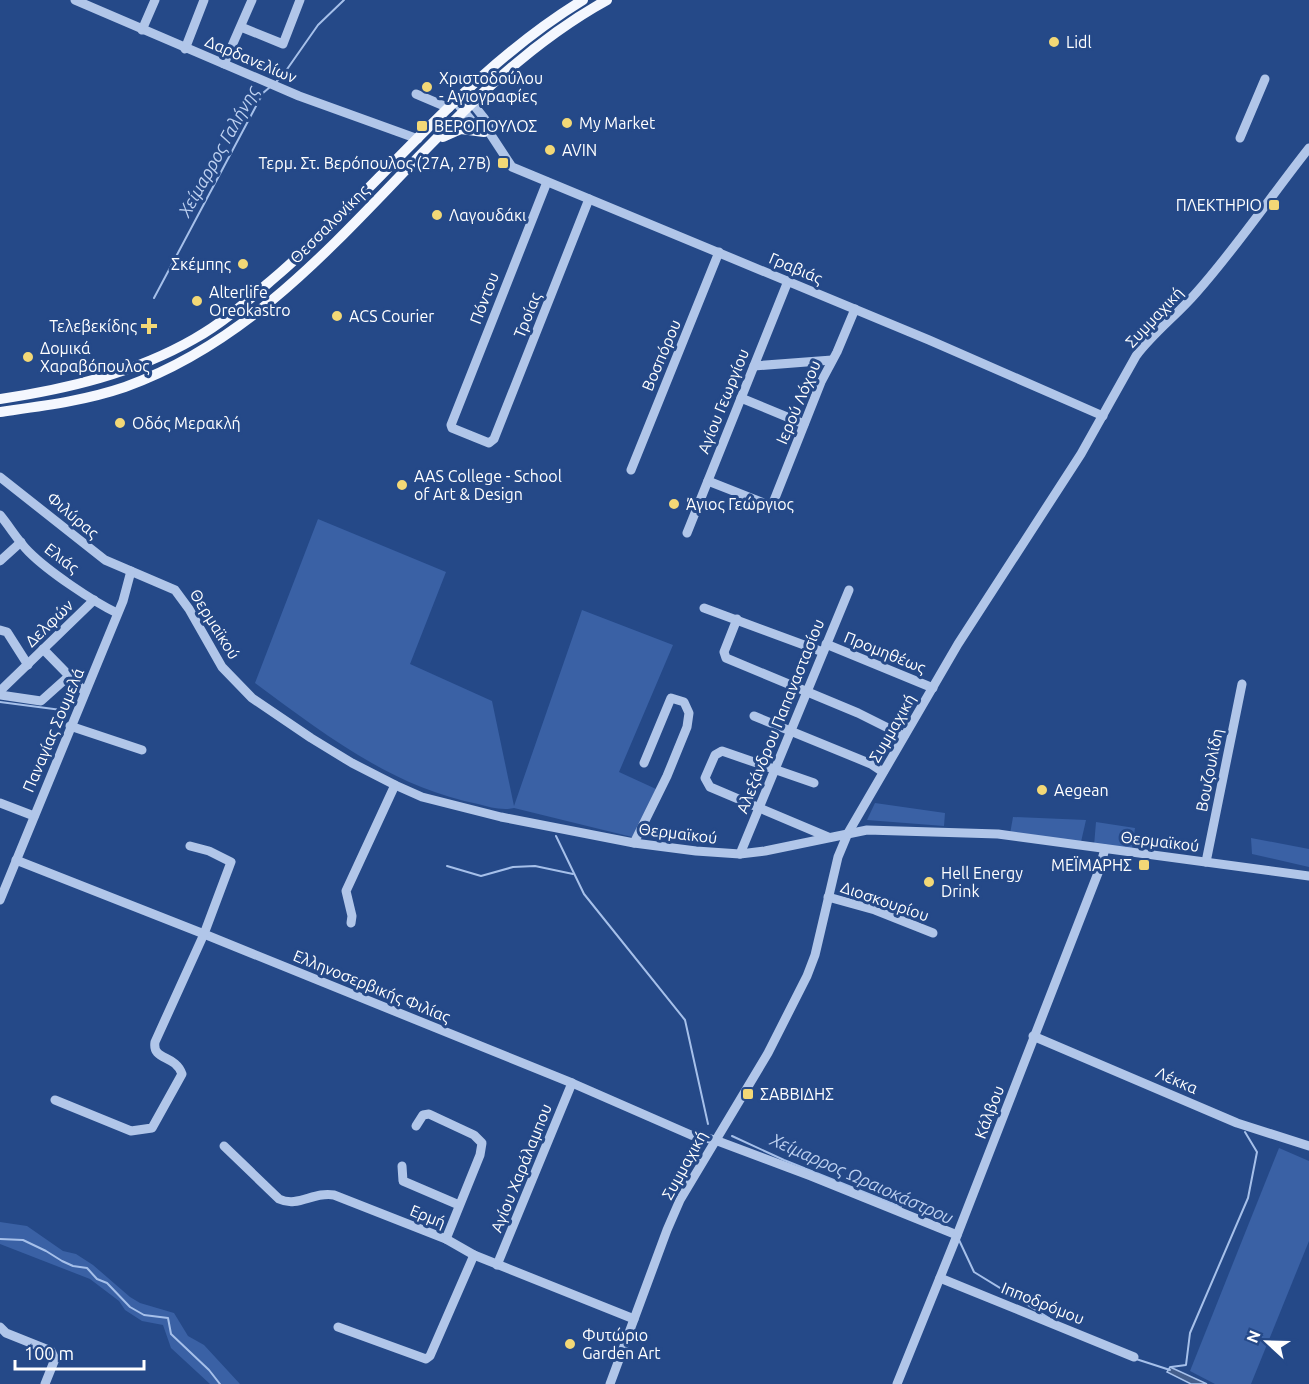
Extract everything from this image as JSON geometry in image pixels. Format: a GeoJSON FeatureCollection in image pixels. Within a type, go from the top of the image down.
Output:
{"type":"FeatureCollection","features":[{"type":"Feature","properties":{"kind":"main road","name":"Θεσσαλονίκης"},"geometry":{"type":"LineString","coordinates":[[0,399],[61,388],[128,370],[195,339],[244,304],[301,255],[457,101],[539,30],[583,0]]}},
{"type":"Feature","properties":{"kind":"main road","name":"Θεσσαλονίκης"},"geometry":{"type":"LineString","coordinates":[[0,412],[64,403],[124,387],[175,364],[209,345],[271,301],[333,244],[468,108],[553,34],[608,0]]}},
{"type":"Feature","properties":{"kind":"main road"},"geometry":{"type":"LineString","coordinates":[[435,141],[461,129],[488,133]]}},
{"type":"Feature","properties":{"kind":"street","name":"Δαρδανελίων"},"geometry":{"type":"LineString","coordinates":[[75,0],[299,96],[418,139]]}},
{"type":"Feature","properties":{"kind":"street"},"geometry":{"type":"LineString","coordinates":[[142,30],[154,0]]}},
{"type":"Feature","properties":{"kind":"street"},"geometry":{"type":"LineString","coordinates":[[185,48],[204,0]]}},
{"type":"Feature","properties":{"kind":"street"},"geometry":{"type":"LineString","coordinates":[[225,64],[252,0]]}},
{"type":"Feature","properties":{"kind":"street"},"geometry":{"type":"LineString","coordinates":[[241,27],[283,44],[300,0]]}},
{"type":"Feature","properties":{"kind":"street"},"geometry":{"type":"LineString","coordinates":[[1240,138],[1265,79]]}},
{"type":"Feature","properties":{"kind":"street"},"geometry":{"type":"LineString","coordinates":[[416,94],[457,101]]}},
{"type":"Feature","properties":{"kind":"street","name":"Γραβιάς"},"geometry":{"type":"LineString","coordinates":[[457,101],[468,108],[476,126],[488,133],[512,168],[855,309],[1103,416]]}},
{"type":"Feature","properties":{"kind":"street","name":"Συμμαχική"},"geometry":{"type":"LineString","coordinates":[[610,1384],[680,1200],[768,1053],[803,984],[815,956],[838,857],[848,833],[986,599],[1054,498],[1143,346],[1180,311],[1208,279],[1309,148]]}},
{"type":"Feature","properties":{"kind":"street","name":"Πόντου"},"geometry":{"type":"LineString","coordinates":[[492,442],[489,443],[451,426],[547,182]]}},
{"type":"Feature","properties":{"kind":"street","name":"Τροίας"},"geometry":{"type":"LineString","coordinates":[[492,442],[589,199]]}},
{"type":"Feature","properties":{"kind":"street","name":"Βοσπόρου"},"geometry":{"type":"LineString","coordinates":[[631,470],[718,252]]}},
{"type":"Feature","properties":{"kind":"street","name":"Αγίου Γεωργίου"},"geometry":{"type":"LineString","coordinates":[[687,533],[788,281]]}},
{"type":"Feature","properties":{"kind":"street","name":"Ιερού Λόχου"},"geometry":{"type":"LineString","coordinates":[[708,481],[769,505],[773,503],[804,424],[855,309]]}},
{"type":"Feature","properties":{"kind":"street"},"geometry":{"type":"LineString","coordinates":[[754,366],[832,360]]}},
{"type":"Feature","properties":{"kind":"street"},"geometry":{"type":"LineString","coordinates":[[741,398],[804,424]]}},
{"type":"Feature","properties":{"kind":"street","name":"Φιλύρας"},"geometry":{"type":"LineString","coordinates":[[0,477],[93,552],[131,571]]}},
{"type":"Feature","properties":{"kind":"street","name":"Ελιάς"},"geometry":{"type":"LineString","coordinates":[[0,515],[38,559],[117,614]]}},
{"type":"Feature","properties":{"kind":"street"},"geometry":{"type":"LineString","coordinates":[[0,561],[21,542]]}},
{"type":"Feature","properties":{"kind":"street","name":"Παναγίας Σουμελά"},"geometry":{"type":"LineString","coordinates":[[0,900],[117,614],[131,571]]}},
{"type":"Feature","properties":{"kind":"street","name":"Θερμαϊκού"},"geometry":{"type":"LineString","coordinates":[[131,571],[168,586],[181,596],[222,667],[252,698],[311,738],[394,785],[422,797],[461,808],[634,843],[696,851],[740,854],[765,851],[867,830],[998,834],[1309,876]]}},
{"type":"Feature","properties":{"kind":"street","name":"Αλεξάνδρου Παπαναστασίου"},"geometry":{"type":"LineString","coordinates":[[740,854],[849,590]]}},
{"type":"Feature","properties":{"kind":"street","name":"Δελφών"},"geometry":{"type":"LineString","coordinates":[[0,693],[94,600]]}},
{"type":"Feature","properties":{"kind":"street","name":"Προμηθέως"},"geometry":{"type":"LineString","coordinates":[[704,608],[824,648],[933,688]]}},
{"type":"Feature","properties":{"kind":"street"},"geometry":{"type":"LineString","coordinates":[[737,619],[724,655],[726,658],[858,713],[904,736]]}},
{"type":"Feature","properties":{"kind":"street"},"geometry":{"type":"LineString","coordinates":[[0,630],[7,632],[28,665]]}},
{"type":"Feature","properties":{"kind":"street"},"geometry":{"type":"LineString","coordinates":[[43,649],[85,692]]}},
{"type":"Feature","properties":{"kind":"street"},"geometry":{"type":"LineString","coordinates":[[0,693],[41,700],[69,676]]}},
{"type":"Feature","properties":{"kind":"street","name":"Βουζουλίδη"},"geometry":{"type":"LineString","coordinates":[[1206,862],[1242,684]]}},
{"type":"Feature","properties":{"kind":"street"},"geometry":{"type":"LineString","coordinates":[[634,843],[667,776],[687,727],[689,713],[684,702],[671,698],[644,763]]}},
{"type":"Feature","properties":{"kind":"street"},"geometry":{"type":"LineString","coordinates":[[754,716],[871,764],[883,772]]}},
{"type":"Feature","properties":{"kind":"street"},"geometry":{"type":"LineString","coordinates":[[70,726],[142,750]]}},
{"type":"Feature","properties":{"kind":"street"},"geometry":{"type":"LineString","coordinates":[[814,783],[722,751],[715,755],[706,774],[710,787],[828,837]]}},
{"type":"Feature","properties":{"kind":"street"},"geometry":{"type":"LineString","coordinates":[[351,923],[352,916],[346,891],[394,785]]}},
{"type":"Feature","properties":{"kind":"street"},"geometry":{"type":"LineString","coordinates":[[0,803],[34,816]]}},
{"type":"Feature","properties":{"kind":"street"},"geometry":{"type":"LineString","coordinates":[[55,1100],[131,1131],[152,1128],[182,1074],[177,1064],[157,1053],[154,1048],[155,1042],[204,934],[231,862],[209,851],[190,846]]}},
{"type":"Feature","properties":{"kind":"street","name":"Κάλβου"},"geometry":{"type":"LineString","coordinates":[[897,1384],[1098,873],[1105,849]]}},
{"type":"Feature","properties":{"kind":"street","name":"Ελληνοσερβικής Φιλίας"},"geometry":{"type":"LineString","coordinates":[[16,860],[572,1083],[691,1135],[715,1140],[811,1176],[957,1235]]}},
{"type":"Feature","properties":{"kind":"street","name":"Διοσκουρίου"},"geometry":{"type":"LineString","coordinates":[[828,897],[875,910],[933,933]]}},
{"type":"Feature","properties":{"kind":"street","name":"Λέκκα"},"geometry":{"type":"LineString","coordinates":[[1034,1036],[1139,1079],[1237,1123],[1309,1146]]}},
{"type":"Feature","properties":{"kind":"street","name":"Αγίου Χαράλαμπου"},"geometry":{"type":"LineString","coordinates":[[497,1265],[572,1083]]}},
{"type":"Feature","properties":{"kind":"street"},"geometry":{"type":"LineString","coordinates":[[416,1126],[423,1115],[429,1114],[474,1135],[482,1143],[480,1155],[446,1239]]}},
{"type":"Feature","properties":{"kind":"street","name":"Ερμή"},"geometry":{"type":"LineString","coordinates":[[224,1146],[279,1199],[287,1203],[294,1203],[317,1194],[334,1195],[446,1239],[497,1265],[634,1319]]}},
{"type":"Feature","properties":{"kind":"street"},"geometry":{"type":"LineString","coordinates":[[402,1166],[403,1181],[459,1204]]}},
{"type":"Feature","properties":{"kind":"street"},"geometry":{"type":"LineString","coordinates":[[338,1327],[426,1359],[430,1356],[474,1255]]}},
{"type":"Feature","properties":{"kind":"street","name":"Ιπποδρόμου"},"geometry":{"type":"LineString","coordinates":[[940,1278],[1134,1357]]}},
{"type":"Feature","properties":{"kind":"street"},"geometry":{"type":"LineString","coordinates":[[0,1327],[6,1333],[51,1351],[55,1359],[45,1384]]}},
{"type":"Feature","properties":{"kind":"shaded area"},"geometry":{"type":"Polygon","coordinates":[[[318,519],[446,572],[410,664],[492,701],[514,806],[582,610],[673,645],[619,772],[656,789],[632,837],[514,808],[500,809],[487,806],[447,796],[417,785],[388,772],[333,739],[255,683],[318,519]]]}},
{"type":"Feature","properties":{"kind":"shaded area"},"geometry":{"type":"Polygon","coordinates":[[[875,803],[945,813],[944,826],[867,820],[875,803]]]}},
{"type":"Feature","properties":{"kind":"shaded area"},"geometry":{"type":"Polygon","coordinates":[[[1013,817],[1086,820],[1081,842],[1010,834],[1013,817]]]}},
{"type":"Feature","properties":{"kind":"shaded area"},"geometry":{"type":"Polygon","coordinates":[[[1096,822],[1135,828],[1132,849],[1094,846],[1096,822]]]}},
{"type":"Feature","properties":{"kind":"shaded area"},"geometry":{"type":"Polygon","coordinates":[[[1251,838],[1309,849],[1309,867],[1252,854],[1251,838]]]}},
{"type":"Feature","properties":{"kind":"shaded area"},"geometry":{"type":"Polygon","coordinates":[[[1279,1148],[1309,1161],[1309,1241],[1251,1384],[1215,1384],[1190,1371],[1279,1148]]]}},
{"type":"Feature","properties":{"kind":"shaded area"},"geometry":{"type":"Polygon","coordinates":[[[0,1222],[27,1226],[63,1251],[76,1254],[93,1265],[140,1303],[174,1313],[188,1336],[204,1345],[240,1384],[210,1384],[171,1348],[163,1325],[142,1321],[125,1310],[119,1301],[90,1279],[0,1244],[0,1222]]]}},
{"type":"Feature","properties":{"kind":"shaded area"},"geometry":{"type":"Polygon","coordinates":[[[1170,1367],[1207,1384],[1191,1384],[1167,1372],[1170,1367]]]}},
{"type":"Feature","properties":{"kind":"waterway","name":"Χείμαρρος Γαλήνης"},"geometry":{"type":"LineString","coordinates":[[276,82],[318,25],[344,0]]}},
{"type":"Feature","properties":{"kind":"waterway","name":"Χείμαρρος Γαλήνης"},"geometry":{"type":"LineString","coordinates":[[154,298],[263,93],[270,87]]}},
{"type":"Feature","properties":{"kind":"waterway"},"geometry":{"type":"LineString","coordinates":[[0,702],[69,711]]}},
{"type":"Feature","properties":{"kind":"waterway"},"geometry":{"type":"LineString","coordinates":[[556,836],[584,894],[685,1020],[708,1124]]}},
{"type":"Feature","properties":{"kind":"waterway"},"geometry":{"type":"LineString","coordinates":[[447,866],[481,876],[513,867],[535,866],[573,874]]}},
{"type":"Feature","properties":{"kind":"waterway","name":"Χείμαρρος Ωραιοκάστρου"},"geometry":{"type":"LineString","coordinates":[[1171,1367],[1186,1365],[1190,1333],[1248,1198],[1257,1152],[1245,1132]]}},
{"type":"Feature","properties":{"kind":"waterway","name":"Χείμαρρος Ωραιοκάστρου"},"geometry":{"type":"LineString","coordinates":[[732,1136],[784,1160],[901,1207]]}},
{"type":"Feature","properties":{"kind":"waterway","name":"Χείμαρρος Ωραιοκάστρου"},"geometry":{"type":"LineString","coordinates":[[0,1239],[23,1240],[73,1266],[87,1268],[97,1279],[107,1283],[130,1307],[144,1315],[168,1318],[171,1334],[209,1370],[220,1384]]}},
{"type":"Feature","properties":{"kind":"waterway","name":"Χείμαρρος Ωραιοκάστρου"},"geometry":{"type":"LineString","coordinates":[[959,1240],[974,1272],[1049,1318]]}},
{"type":"Feature","properties":{"kind":"waterway","name":"Χείμαρρος Ωραιοκάστρου"},"geometry":{"type":"LineString","coordinates":[[1136,1359],[1170,1370]]}},
{"type":"Feature","properties":{"kind":"place","name":"Lidl"},"geometry":{"type":"Point","coordinates":[1054,42]}},
{"type":"Feature","properties":{"kind":"place","name":"Χριστοδούλου - Αγιογραφίες"},"geometry":{"type":"Point","coordinates":[427,87]}},
{"type":"Feature","properties":{"kind":"place","name":"My Market"},"geometry":{"type":"Point","coordinates":[567,123]}},
{"type":"Feature","properties":{"kind":"place","name":"ΒΕΡΟΠΟΥΛΟΣ"},"geometry":{"type":"Point","coordinates":[422,126]}},
{"type":"Feature","properties":{"kind":"place","name":"AVIN"},"geometry":{"type":"Point","coordinates":[550,150]}},
{"type":"Feature","properties":{"kind":"place","name":"Τερμ. Στ. Βερόπουλος (27Α, 27Β)"},"geometry":{"type":"Point","coordinates":[503,163]}},
{"type":"Feature","properties":{"kind":"place","name":"ΠΛΕΚΤΗΡΙΟ"},"geometry":{"type":"Point","coordinates":[1274,205]}},
{"type":"Feature","properties":{"kind":"place","name":"Λαγουδάκι"},"geometry":{"type":"Point","coordinates":[437,215]}},
{"type":"Feature","properties":{"kind":"place","name":"Σκέμπης"},"geometry":{"type":"Point","coordinates":[243,264]}},
{"type":"Feature","properties":{"kind":"place","name":"Alterlife Oreokastro"},"geometry":{"type":"Point","coordinates":[197,301]}},
{"type":"Feature","properties":{"kind":"place","name":"ACS Courier"},"geometry":{"type":"Point","coordinates":[337,316]}},
{"type":"Feature","properties":{"kind":"place","name":"Τελεβεκίδης"},"geometry":{"type":"Point","coordinates":[149,326]}},
{"type":"Feature","properties":{"kind":"place","name":"Δομικά Χαραβόπουλος"},"geometry":{"type":"Point","coordinates":[28,357]}},
{"type":"Feature","properties":{"kind":"place","name":"Οδός Μερακλή"},"geometry":{"type":"Point","coordinates":[120,423]}},
{"type":"Feature","properties":{"kind":"place","name":"AAS College - School of Art & Design"},"geometry":{"type":"Point","coordinates":[402,485]}},
{"type":"Feature","properties":{"kind":"place","name":"Άγιος Γεώργιος"},"geometry":{"type":"Point","coordinates":[674,504]}},
{"type":"Feature","properties":{"kind":"place","name":"Aegean"},"geometry":{"type":"Point","coordinates":[1042,790]}},
{"type":"Feature","properties":{"kind":"place","name":"ΜΕΪΜΑΡΗΣ"},"geometry":{"type":"Point","coordinates":[1144,865]}},
{"type":"Feature","properties":{"kind":"place","name":"Hell Energy Drink"},"geometry":{"type":"Point","coordinates":[929,882]}},
{"type":"Feature","properties":{"kind":"place","name":"ΣΑΒΒΙΔΗΣ"},"geometry":{"type":"Point","coordinates":[748,1094]}},
{"type":"Feature","properties":{"kind":"place","name":"Φυτώριο Garden Art"},"geometry":{"type":"Point","coordinates":[570,1344]}}]}
